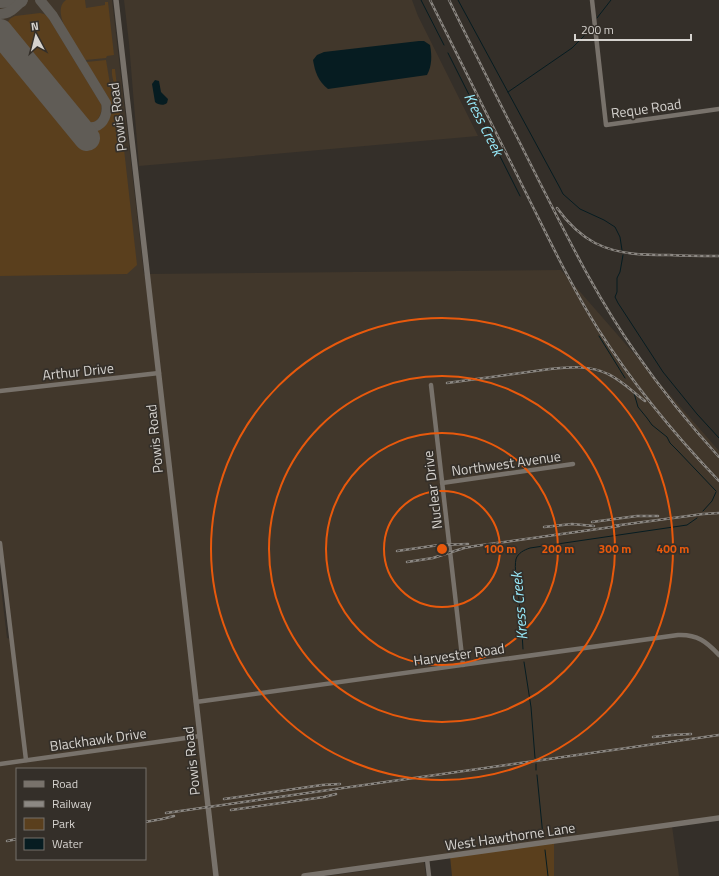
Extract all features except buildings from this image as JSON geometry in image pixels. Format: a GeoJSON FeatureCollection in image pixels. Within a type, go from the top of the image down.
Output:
{"type":"FeatureCollection","features":[{"type":"Feature","properties":{"kind":"street","name":"Powis Road"},"geometry":{"type":"LineString","coordinates":[[116,0],[216,876]]}},
{"type":"Feature","properties":{"kind":"street","name":"Reque Road"},"geometry":{"type":"LineString","coordinates":[[592,0],[606,125],[719,109]]}},
{"type":"Feature","properties":{"kind":"street","name":"Arthur Drive"},"geometry":{"type":"LineString","coordinates":[[0,391],[159,373]]}},
{"type":"Feature","properties":{"kind":"street","name":"Nuclear Drive"},"geometry":{"type":"LineString","coordinates":[[431,385],[463,665]]}},
{"type":"Feature","properties":{"kind":"street","name":"Northwest Avenue"},"geometry":{"type":"LineString","coordinates":[[442,483],[573,464]]}},
{"type":"Feature","properties":{"kind":"street"},"geometry":{"type":"LineString","coordinates":[[0,543],[26,760]]}},
{"type":"Feature","properties":{"kind":"street","name":"Harvester Road"},"geometry":{"type":"LineString","coordinates":[[196,702],[680,635],[688,635],[707,643],[719,655]]}},
{"type":"Feature","properties":{"kind":"street","name":"Blackhawk Drive"},"geometry":{"type":"LineString","coordinates":[[0,764],[200,736]]}},
{"type":"Feature","properties":{"kind":"street","name":"West Hawthorne Lane"},"geometry":{"type":"LineString","coordinates":[[304,876],[719,818]]}},
{"type":"Feature","properties":{"kind":"street"},"geometry":{"type":"LineString","coordinates":[[426,859],[429,876]]}},
{"type":"Feature","properties":{"kind":"shaded area"},"geometry":{"type":"Polygon","coordinates":[[[0,0],[112,0],[144,274],[561,270],[719,451],[719,819],[672,826],[679,876],[553,876],[554,842],[308,876],[0,876],[0,579],[7,638],[11,639],[0,558],[0,0]]]}},
{"type":"Feature","properties":{"kind":"shaded area"},"geometry":{"type":"Polygon","coordinates":[[[124,0],[412,0],[418,16],[478,136],[139,166],[124,0]]]}},
{"type":"Feature","properties":{"kind":"shaded area"},"geometry":{"type":"Polygon","coordinates":[[[424,862],[426,876],[328,876],[424,862]]]}},
{"type":"Feature","properties":{"kind":"green space"},"geometry":{"type":"Polygon","coordinates":[[[66,0],[85,0],[86,8],[105,5],[105,2],[108,2],[114,55],[107,56],[106,58],[85,60],[71,39],[63,21],[61,13],[62,6],[66,0]]]}},
{"type":"Feature","properties":{"kind":"green space"},"geometry":{"type":"Polygon","coordinates":[[[40,13],[48,17],[101,104],[99,118],[94,122],[87,122],[82,118],[8,29],[8,21],[15,16],[40,13]]]}},
{"type":"Feature","properties":{"kind":"green space"},"geometry":{"type":"Polygon","coordinates":[[[0,46],[81,144],[108,121],[111,111],[111,105],[108,97],[86,62],[106,60],[110,84],[113,90],[113,108],[116,109],[117,92],[112,72],[112,69],[115,69],[137,265],[127,274],[0,276],[0,46]]]}},
{"type":"Feature","properties":{"kind":"green space"},"geometry":{"type":"Polygon","coordinates":[[[554,842],[554,876],[452,876],[450,856],[554,842]]]}},
{"type":"Feature","properties":{"kind":"water"},"geometry":{"type":"Polygon","coordinates":[[[424,41],[430,45],[431,60],[427,75],[328,89],[319,79],[313,60],[317,55],[324,52],[424,41]]]}},
{"type":"Feature","properties":{"kind":"water"},"geometry":{"type":"Polygon","coordinates":[[[155,80],[159,81],[161,92],[168,99],[167,103],[164,105],[155,102],[152,84],[155,80]]]}},
{"type":"Feature","properties":{"kind":"waterway","name":"Kress Creek"},"geometry":{"type":"LineString","coordinates":[[421,0],[444,45]]}},
{"type":"Feature","properties":{"kind":"waterway"},"geometry":{"type":"LineString","coordinates":[[458,0],[563,194],[580,209],[615,227],[620,237],[622,250]]}},
{"type":"Feature","properties":{"kind":"waterway"},"geometry":{"type":"LineString","coordinates":[[597,18],[611,0]]}},
{"type":"Feature","properties":{"kind":"waterway"},"geometry":{"type":"LineString","coordinates":[[508,92],[572,48],[587,31]]}},
{"type":"Feature","properties":{"kind":"waterway","name":"Kress Creek"},"geometry":{"type":"LineString","coordinates":[[448,53],[520,196]]}},
{"type":"Feature","properties":{"kind":"waterway","name":"Kress Creek"},"geometry":{"type":"LineString","coordinates":[[623,255],[620,272],[617,278],[617,292],[615,297],[618,303],[663,372],[697,414],[719,438]]}},
{"type":"Feature","properties":{"kind":"waterway"},"geometry":{"type":"LineString","coordinates":[[599,336],[625,378]]}},
{"type":"Feature","properties":{"kind":"waterway"},"geometry":{"type":"LineString","coordinates":[[634,393],[638,407],[652,425],[667,437],[670,443],[716,491]]}},
{"type":"Feature","properties":{"kind":"waterway","name":"Kress Creek"},"geometry":{"type":"LineString","coordinates":[[703,511],[712,501],[716,492]]}},
{"type":"Feature","properties":{"kind":"waterway","name":"Kress Creek"},"geometry":{"type":"LineString","coordinates":[[523,649],[515,567],[518,555],[530,548],[687,525],[697,518]]}},
{"type":"Feature","properties":{"kind":"waterway","name":"Kress Creek"},"geometry":{"type":"LineString","coordinates":[[524,662],[531,707],[535,758]]}},
{"type":"Feature","properties":{"kind":"waterway","name":"Kress Creek"},"geometry":{"type":"LineString","coordinates":[[536,764],[536,770]]}},
{"type":"Feature","properties":{"kind":"waterway","name":"Kress Creek"},"geometry":{"type":"LineString","coordinates":[[537,775],[543,836]]}},
{"type":"Feature","properties":{"kind":"waterway","name":"Kress Creek"},"geometry":{"type":"LineString","coordinates":[[545,850],[548,876]]}},
{"type":"Feature","properties":{"kind":"taxiway"},"geometry":{"type":"LineString","coordinates":[[0,14],[4,14],[15,8],[23,0]]}},
{"type":"Feature","properties":{"kind":"taxiway"},"geometry":{"type":"LineString","coordinates":[[40,0],[53,16],[106,103],[107,110],[101,123],[94,127],[77,125]]}},
{"type":"Feature","properties":{"kind":"taxiway"},"geometry":{"type":"LineString","coordinates":[[0,3],[22,2]]}},
{"type":"Feature","properties":{"kind":"runway"},"geometry":{"type":"LineString","coordinates":[[0,32],[87,138]]}},
{"type":"Feature","properties":{"kind":"railway"},"geometry":{"type":"LineString","coordinates":[[430,0],[569,279],[588,313],[611,349],[640,389],[670,427],[719,481]]}},
{"type":"Feature","properties":{"kind":"railway"},"geometry":{"type":"LineString","coordinates":[[449,0],[560,223],[608,311],[655,380],[719,457]]}},
{"type":"Feature","properties":{"kind":"railway"},"geometry":{"type":"LineString","coordinates":[[557,208],[569,223],[584,236],[595,243],[613,250],[641,254],[719,256]]}},
{"type":"Feature","properties":{"kind":"railway"},"geometry":{"type":"LineString","coordinates":[[447,383],[550,369],[572,367],[587,368],[601,371],[613,377],[645,401]]}},
{"type":"Feature","properties":{"kind":"railway"},"geometry":{"type":"LineString","coordinates":[[613,526],[719,513]]}},
{"type":"Feature","properties":{"kind":"railway"},"geometry":{"type":"LineString","coordinates":[[592,522],[637,516],[658,516]]}},
{"type":"Feature","properties":{"kind":"railway"},"geometry":{"type":"LineString","coordinates":[[544,527],[572,524],[594,526]]}},
{"type":"Feature","properties":{"kind":"railway"},"geometry":{"type":"LineString","coordinates":[[407,562],[433,558],[475,546],[619,526]]}},
{"type":"Feature","properties":{"kind":"railway"},"geometry":{"type":"LineString","coordinates":[[397,551],[439,545],[468,544]]}},
{"type":"Feature","properties":{"kind":"railway"},"geometry":{"type":"LineString","coordinates":[[653,737],[691,734]]}},
{"type":"Feature","properties":{"kind":"railway"},"geometry":{"type":"LineString","coordinates":[[166,813],[719,735]]}},
{"type":"Feature","properties":{"kind":"railway"},"geometry":{"type":"LineString","coordinates":[[224,799],[322,785],[340,784]]}},
{"type":"Feature","properties":{"kind":"railway"},"geometry":{"type":"LineString","coordinates":[[231,810],[336,794]]}},
{"type":"Feature","properties":{"kind":"railway"},"geometry":{"type":"LineString","coordinates":[[146,822],[174,816]]}},
{"type":"Feature","properties":{"kind":"railway"},"geometry":{"type":"LineString","coordinates":[[7,841],[16,839]]}}]}
